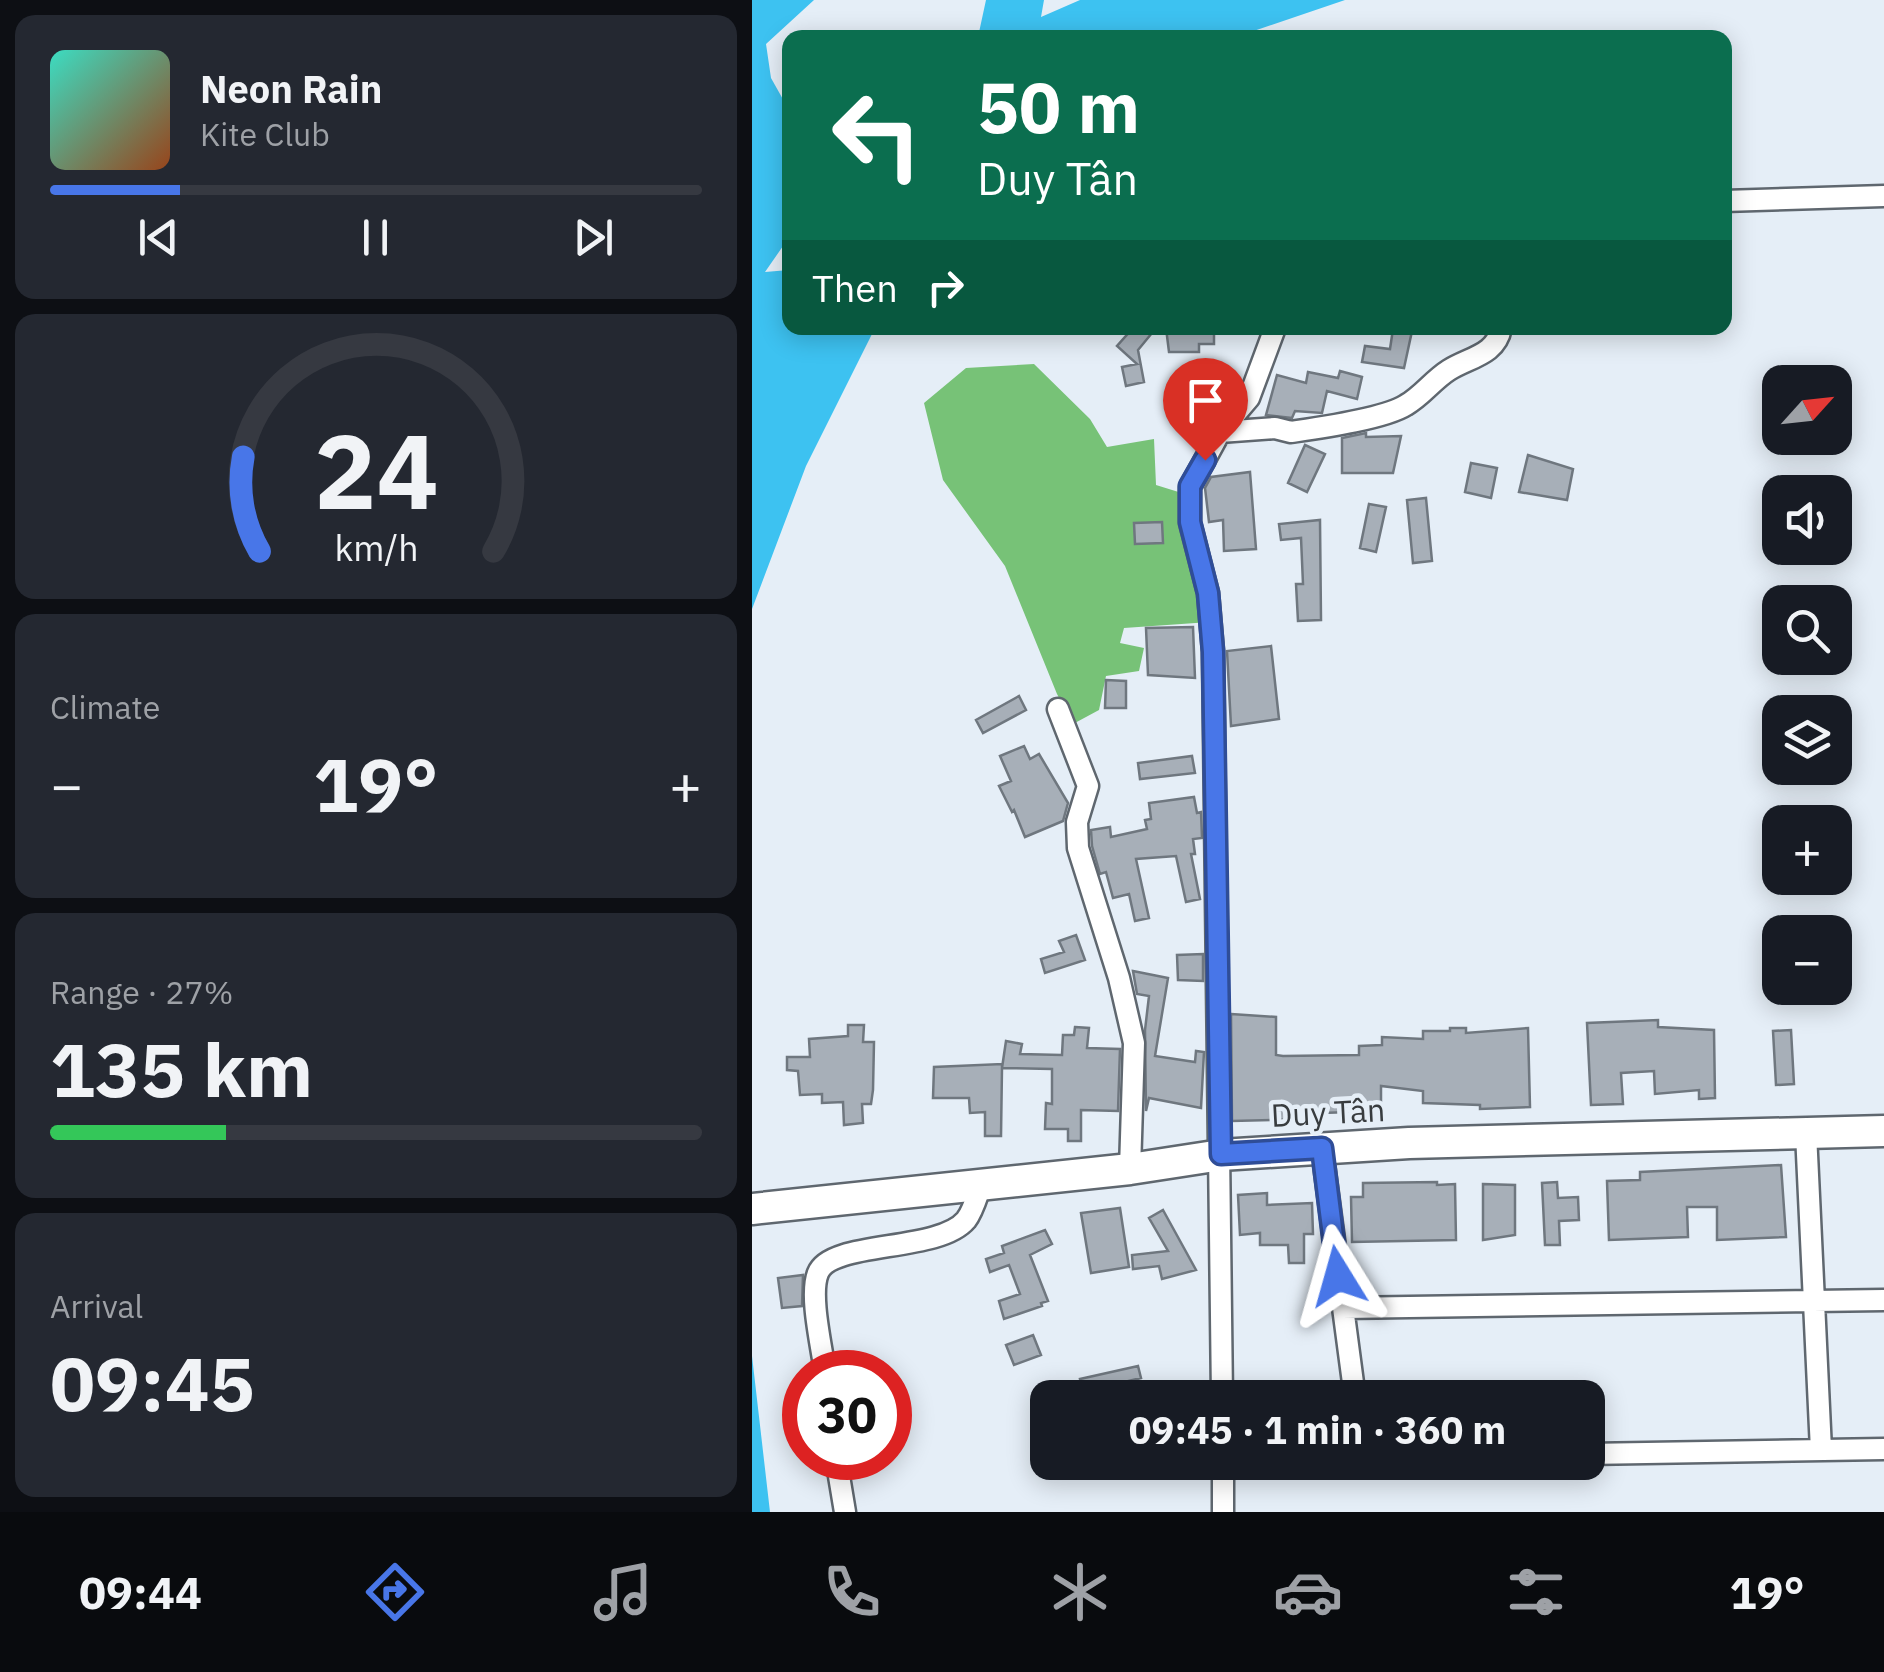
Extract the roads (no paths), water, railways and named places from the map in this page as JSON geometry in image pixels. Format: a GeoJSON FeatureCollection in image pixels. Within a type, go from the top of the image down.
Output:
{"type":"FeatureCollection","features":[{"type":"Feature","properties":{"kind":"street"},"geometry":{"type":"LineString","coordinates":[[1732,201],[1884,196]]}},
{"type":"Feature","properties":{"kind":"street"},"geometry":{"type":"LineString","coordinates":[[1222,1380],[1213,652],[1208,593],[1190,522],[1190,486],[1220,432],[1250,398],[1272,335]]}},
{"type":"Feature","properties":{"kind":"street"},"geometry":{"type":"LineString","coordinates":[[1220,432],[1275,428],[1290,432],[1395,411],[1451,368],[1488,350],[1500,335]]}},
{"type":"Feature","properties":{"kind":"street"},"geometry":{"type":"LineString","coordinates":[[1058,708],[1088,786],[1077,822],[1078,848],[1119,978],[1134,1044],[1130,1169]]}},
{"type":"Feature","properties":{"kind":"street","name":"Duy Tân"},"geometry":{"type":"LineString","coordinates":[[766,1207],[1130,1169],[1221,1154],[1884,1130]]}},
{"type":"Feature","properties":{"kind":"street"},"geometry":{"type":"LineString","coordinates":[[1806,1133],[1821,1450]]}},
{"type":"Feature","properties":{"kind":"street"},"geometry":{"type":"LineString","coordinates":[[1322,1148],[1353,1380]]}},
{"type":"Feature","properties":{"kind":"street"},"geometry":{"type":"LineString","coordinates":[[822,1350],[815,1290],[818,1272],[824,1264],[868,1249],[941,1236],[968,1217],[981,1185]]}},
{"type":"Feature","properties":{"kind":"street"},"geometry":{"type":"LineString","coordinates":[[1343,1308],[1884,1300]]}},
{"type":"Feature","properties":{"kind":"street"},"geometry":{"type":"LineString","coordinates":[[1605,1454],[1884,1449]]}},
{"type":"Feature","properties":{"kind":"street"},"geometry":{"type":"LineString","coordinates":[[840,1480],[845,1512]]}},
{"type":"Feature","properties":{"kind":"street"},"geometry":{"type":"LineString","coordinates":[[1223,1480],[1223,1512]]}},
{"type":"Feature","properties":{"kind":"water"},"geometry":{"type":"Polygon","coordinates":[[[752,0],[814,0],[766,44],[771,78],[782,98],[782,248],[765,272],[782,271],[782,335],[872,335],[806,466],[752,609],[752,0]]]}},
{"type":"Feature","properties":{"kind":"water"},"geometry":{"type":"Polygon","coordinates":[[[986,0],[1044,0],[1041,17],[1080,0],[1345,0],[1257,30],[980,30],[986,0]]]}},
{"type":"Feature","properties":{"kind":"water"},"geometry":{"type":"Polygon","coordinates":[[[752,1356],[770,1512],[752,1512],[752,1356]]]}}]}
